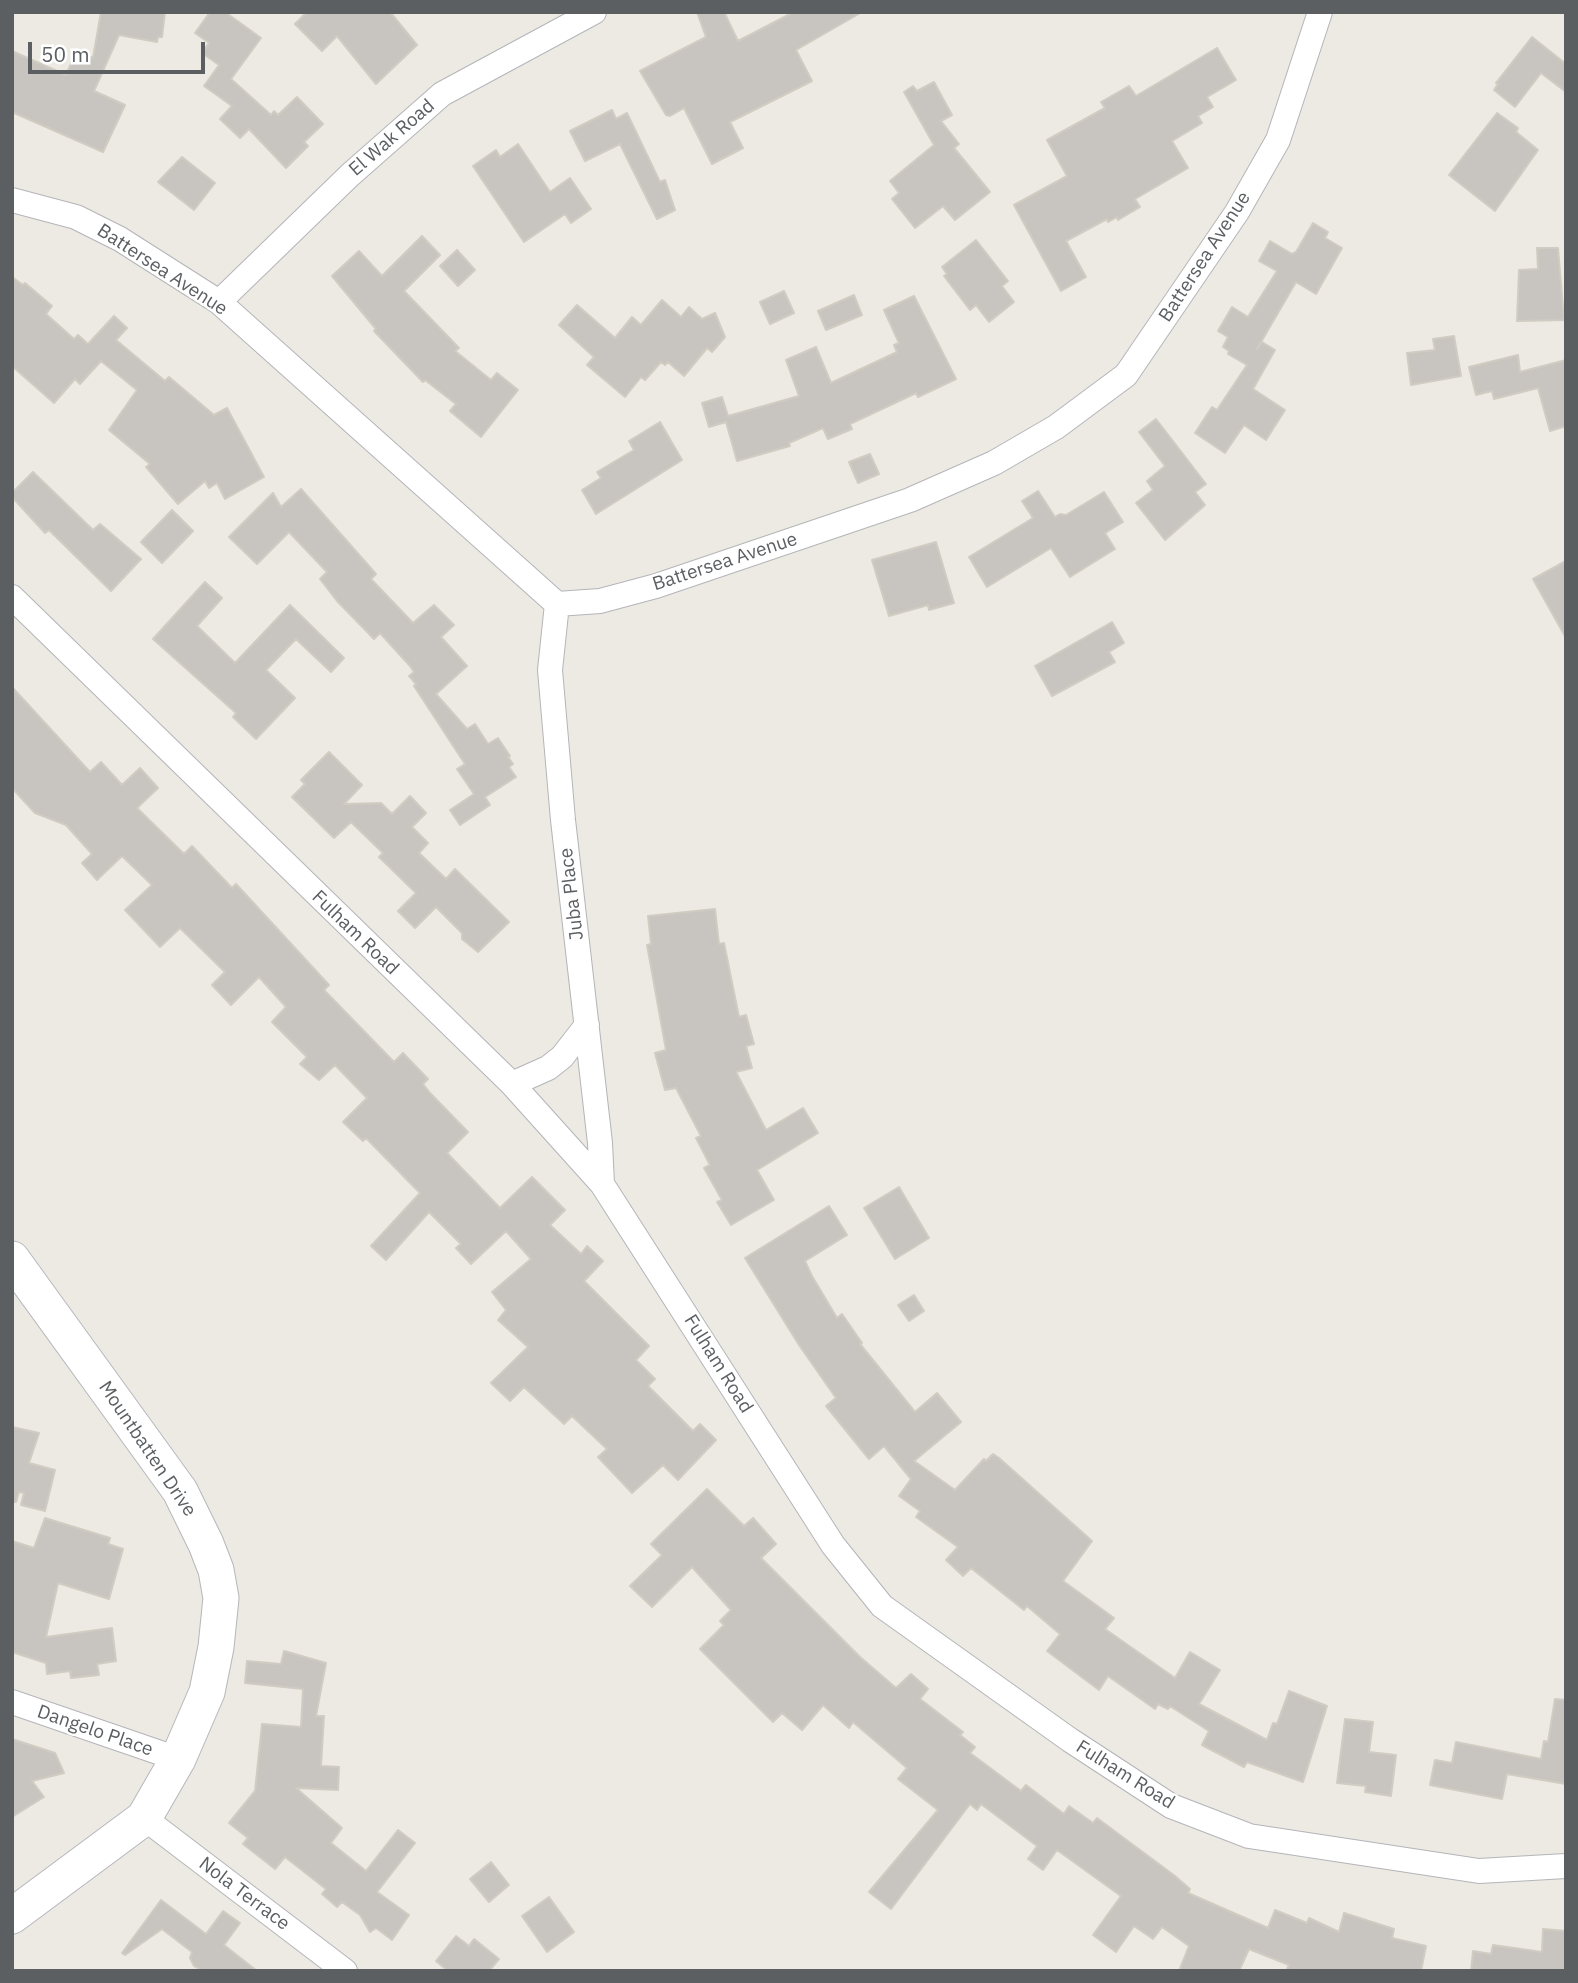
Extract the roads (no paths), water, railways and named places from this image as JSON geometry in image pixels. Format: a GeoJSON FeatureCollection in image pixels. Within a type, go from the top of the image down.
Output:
{"type":"FeatureCollection","features":[{"type":"Feature","properties":{"kind":"main road","name":"Mountbatten Drive"},"geometry":{"type":"LineString","coordinates":[[12,1259],[180,1491],[216,1570],[221,1598],[207,1692],[178,1759],[144,1818],[12,1916]]}},
{"type":"Feature","properties":{"kind":"street","name":"El Wak Road"},"geometry":{"type":"LineString","coordinates":[[219,302],[350,175],[442,94],[594,12]]}},
{"type":"Feature","properties":{"kind":"street","name":"Battersea Avenue"},"geometry":{"type":"LineString","coordinates":[[12,200],[76,217],[219,302],[557,604],[600,601],[656,586],[910,500],[994,463],[1056,427],[1126,375],[1237,212],[1278,140],[1320,12]]}},
{"type":"Feature","properties":{"kind":"street","name":"Fulham Road"},"geometry":{"type":"LineString","coordinates":[[12,597],[375,954],[512,1084],[602,1184],[833,1545],[882,1606],[1070,1740],[1171,1806],[1249,1836],[1479,1871],[1566,1866]]}},
{"type":"Feature","properties":{"kind":"street","name":"Juba Place"},"geometry":{"type":"LineString","coordinates":[[557,604],[550,670],[602,1184]]}},
{"type":"Feature","properties":{"kind":"street"},"geometry":{"type":"LineString","coordinates":[[512,1084],[548,1069],[562,1057],[587,1025]]}},
{"type":"Feature","properties":{"kind":"street","name":"Dangelo Place"},"geometry":{"type":"LineString","coordinates":[[12,1702],[178,1759]]}},
{"type":"Feature","properties":{"kind":"street","name":"Nola Terrace"},"geometry":{"type":"LineString","coordinates":[[144,1818],[345,1971]]}}]}
